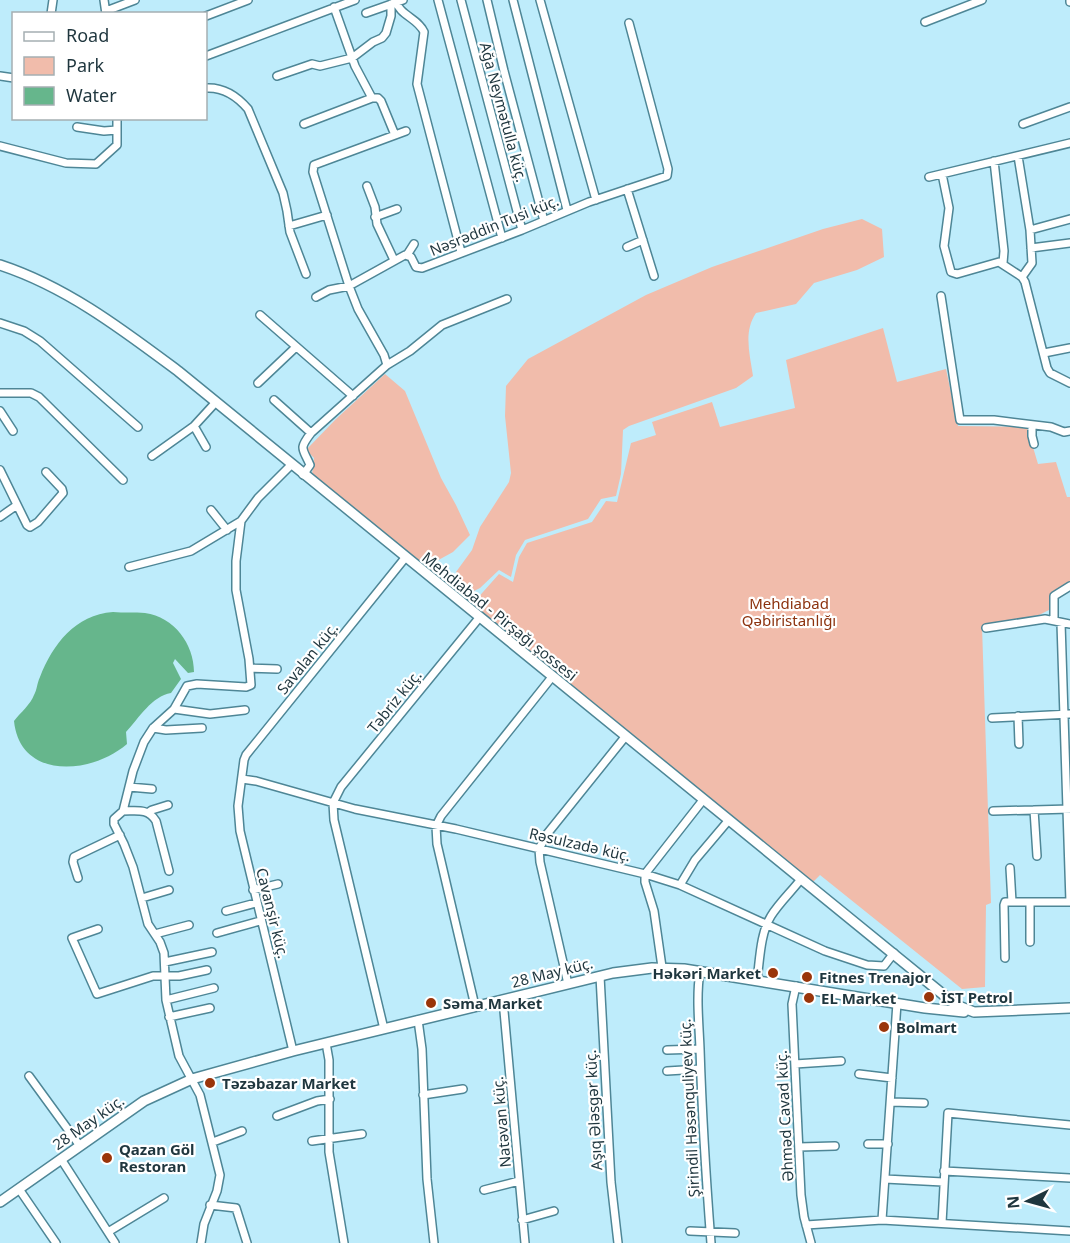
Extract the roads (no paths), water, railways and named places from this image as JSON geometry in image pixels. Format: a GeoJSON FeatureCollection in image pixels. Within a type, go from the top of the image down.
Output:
{"type":"FeatureCollection","features":[{"type":"Feature","properties":{"kind":"main road","name":"Mehdiabad - Pirşağı şossesi"},"geometry":{"type":"LineString","coordinates":[[0,265],[51,286],[83,304],[156,354],[728,821],[894,953],[941,993],[952,1007],[971,1011],[1070,1008]]}},
{"type":"Feature","properties":{"kind":"main road","name":"28 May küç."},"geometry":{"type":"LineString","coordinates":[[0,1202],[144,1101],[192,1079],[293,1051],[600,976],[635,969],[662,968],[700,971],[934,1010],[952,1007]]}},
{"type":"Feature","properties":{"kind":"main road"},"geometry":{"type":"LineString","coordinates":[[934,1010],[940,1004],[941,993]]}},
{"type":"Feature","properties":{"kind":"street"},"geometry":{"type":"LineString","coordinates":[[104,0],[106,12],[135,0]]}},
{"type":"Feature","properties":{"kind":"street"},"geometry":{"type":"LineString","coordinates":[[207,16],[248,0]]}},
{"type":"Feature","properties":{"kind":"street"},"geometry":{"type":"LineString","coordinates":[[207,56],[355,0]]}},
{"type":"Feature","properties":{"kind":"street"},"geometry":{"type":"LineString","coordinates":[[438,0],[502,238]]}},
{"type":"Feature","properties":{"kind":"street","name":"Ağa Neymətulla küç."},"geometry":{"type":"LineString","coordinates":[[461,0],[522,230]]}},
{"type":"Feature","properties":{"kind":"street"},"geometry":{"type":"LineString","coordinates":[[487,0],[544,221]]}},
{"type":"Feature","properties":{"kind":"street"},"geometry":{"type":"LineString","coordinates":[[513,0],[567,210]]}},
{"type":"Feature","properties":{"kind":"street"},"geometry":{"type":"LineString","coordinates":[[540,0],[596,200]]}},
{"type":"Feature","properties":{"kind":"street"},"geometry":{"type":"LineString","coordinates":[[925,22],[982,0]]}},
{"type":"Feature","properties":{"kind":"street"},"geometry":{"type":"LineString","coordinates":[[366,13],[396,1]]}},
{"type":"Feature","properties":{"kind":"street"},"geometry":{"type":"LineString","coordinates":[[277,76],[312,64],[320,66],[352,57],[386,33],[396,1]]}},
{"type":"Feature","properties":{"kind":"street"},"geometry":{"type":"LineString","coordinates":[[396,1],[400,11],[422,26],[424,32],[417,84],[462,252]]}},
{"type":"Feature","properties":{"kind":"street"},"geometry":{"type":"LineString","coordinates":[[334,7],[352,57],[372,98]]}},
{"type":"Feature","properties":{"kind":"street","name":"Nəsrəddin Tusi küç."},"geometry":{"type":"LineString","coordinates":[[407,255],[419,268],[502,238],[567,210],[668,174],[629,23]]}},
{"type":"Feature","properties":{"kind":"street"},"geometry":{"type":"LineString","coordinates":[[207,88],[225,91],[242,101],[248,109],[283,193],[289,226],[306,274]]}},
{"type":"Feature","properties":{"kind":"street"},"geometry":{"type":"LineString","coordinates":[[304,124],[372,98],[378,98],[395,135]]}},
{"type":"Feature","properties":{"kind":"street"},"geometry":{"type":"LineString","coordinates":[[1023,124],[1070,107]]}},
{"type":"Feature","properties":{"kind":"street"},"geometry":{"type":"LineString","coordinates":[[0,146],[66,163],[96,164],[116,147],[117,120]]}},
{"type":"Feature","properties":{"kind":"street"},"geometry":{"type":"LineString","coordinates":[[77,127],[105,131],[117,130]]}},
{"type":"Feature","properties":{"kind":"street"},"geometry":{"type":"LineString","coordinates":[[387,365],[358,309],[349,286],[313,172],[314,165],[406,132]]}},
{"type":"Feature","properties":{"kind":"street"},"geometry":{"type":"LineString","coordinates":[[929,177],[1070,143]]}},
{"type":"Feature","properties":{"kind":"street"},"geometry":{"type":"LineString","coordinates":[[1018,156],[1030,230],[1032,263],[1022,277]]}},
{"type":"Feature","properties":{"kind":"street"},"geometry":{"type":"LineString","coordinates":[[994,161],[1004,251],[1003,263]]}},
{"type":"Feature","properties":{"kind":"street"},"geometry":{"type":"LineString","coordinates":[[942,174],[949,208],[944,246],[951,272],[957,274],[994,262],[1003,263],[1022,277],[1031,301],[1048,371],[1070,383]]}},
{"type":"Feature","properties":{"kind":"street"},"geometry":{"type":"LineString","coordinates":[[367,186],[375,207],[377,224],[394,260]]}},
{"type":"Feature","properties":{"kind":"street"},"geometry":{"type":"LineString","coordinates":[[627,189],[654,276]]}},
{"type":"Feature","properties":{"kind":"street"},"geometry":{"type":"LineString","coordinates":[[375,217],[397,209]]}},
{"type":"Feature","properties":{"kind":"street"},"geometry":{"type":"LineString","coordinates":[[289,226],[327,215]]}},
{"type":"Feature","properties":{"kind":"street"},"geometry":{"type":"LineString","coordinates":[[1030,230],[1070,219]]}},
{"type":"Feature","properties":{"kind":"street"},"geometry":{"type":"LineString","coordinates":[[627,247],[643,240]]}},
{"type":"Feature","properties":{"kind":"street"},"geometry":{"type":"LineString","coordinates":[[1031,248],[1070,243]]}},
{"type":"Feature","properties":{"kind":"street"},"geometry":{"type":"LineString","coordinates":[[316,297],[329,290],[349,286],[407,255],[414,244]]}},
{"type":"Feature","properties":{"kind":"street"},"geometry":{"type":"LineString","coordinates":[[941,296],[960,420],[994,420],[1051,427],[1064,432],[1070,431]]}},
{"type":"Feature","properties":{"kind":"street"},"geometry":{"type":"LineString","coordinates":[[303,475],[310,465],[302,446],[311,433],[387,365],[410,351],[442,325],[507,298]]}},
{"type":"Feature","properties":{"kind":"street"},"geometry":{"type":"LineString","coordinates":[[260,315],[353,396]]}},
{"type":"Feature","properties":{"kind":"street"},"geometry":{"type":"LineString","coordinates":[[0,323],[24,331],[40,341],[138,427]]}},
{"type":"Feature","properties":{"kind":"street"},"geometry":{"type":"LineString","coordinates":[[258,383],[296,347]]}},
{"type":"Feature","properties":{"kind":"street"},"geometry":{"type":"LineString","coordinates":[[1044,353],[1070,348]]}},
{"type":"Feature","properties":{"kind":"street"},"geometry":{"type":"LineString","coordinates":[[0,393],[31,393],[39,397],[123,480]]}},
{"type":"Feature","properties":{"kind":"street"},"geometry":{"type":"LineString","coordinates":[[274,400],[311,433]]}},
{"type":"Feature","properties":{"kind":"street"},"geometry":{"type":"LineString","coordinates":[[152,456],[194,426],[216,402]]}},
{"type":"Feature","properties":{"kind":"street"},"geometry":{"type":"LineString","coordinates":[[0,411],[13,431]]}},
{"type":"Feature","properties":{"kind":"street"},"geometry":{"type":"LineString","coordinates":[[194,426],[206,447]]}},
{"type":"Feature","properties":{"kind":"street"},"geometry":{"type":"LineString","coordinates":[[1032,426],[1034,444]]}},
{"type":"Feature","properties":{"kind":"street"},"geometry":{"type":"LineString","coordinates":[[129,567],[191,551],[227,530],[241,521],[258,498],[291,465]]}},
{"type":"Feature","properties":{"kind":"street"},"geometry":{"type":"LineString","coordinates":[[0,470],[27,525],[34,526],[63,493],[46,472]]}},
{"type":"Feature","properties":{"kind":"street"},"geometry":{"type":"LineString","coordinates":[[0,517],[17,506]]}},
{"type":"Feature","properties":{"kind":"street"},"geometry":{"type":"LineString","coordinates":[[211,510],[227,530]]}},
{"type":"Feature","properties":{"kind":"street"},"geometry":{"type":"LineString","coordinates":[[201,1243],[220,1175],[200,1095],[182,1063],[169,1017],[165,962],[160,942],[148,924],[133,867],[113,821],[123,811],[138,756],[153,728],[174,709],[187,686],[191,684],[249,687],[250,685],[250,668],[236,590],[236,561],[241,521]]}},
{"type":"Feature","properties":{"kind":"street","name":"Savalan küç."},"geometry":{"type":"LineString","coordinates":[[242,779],[246,755],[405,558]]}},
{"type":"Feature","properties":{"kind":"street"},"geometry":{"type":"LineString","coordinates":[[1005,958],[1005,903],[1070,902],[1067,714],[1054,596],[1070,586]]}},
{"type":"Feature","properties":{"kind":"street","name":"Təbriz küç."},"geometry":{"type":"LineString","coordinates":[[333,803],[341,787],[479,618]]}},
{"type":"Feature","properties":{"kind":"street"},"geometry":{"type":"LineString","coordinates":[[986,628],[1045,619],[1070,624]]}},
{"type":"Feature","properties":{"kind":"street"},"geometry":{"type":"LineString","coordinates":[[250,668],[277,669]]}},
{"type":"Feature","properties":{"kind":"street"},"geometry":{"type":"LineString","coordinates":[[475,1006],[437,844],[436,826],[441,816],[552,678]]}},
{"type":"Feature","properties":{"kind":"street"},"geometry":{"type":"LineString","coordinates":[[174,709],[210,714],[245,710]]}},
{"type":"Feature","properties":{"kind":"street"},"geometry":{"type":"LineString","coordinates":[[992,718],[1067,714]]}},
{"type":"Feature","properties":{"kind":"street"},"geometry":{"type":"LineString","coordinates":[[1018,716],[1019,744]]}},
{"type":"Feature","properties":{"kind":"street"},"geometry":{"type":"LineString","coordinates":[[153,728],[202,728]]}},
{"type":"Feature","properties":{"kind":"street"},"geometry":{"type":"LineString","coordinates":[[568,984],[539,849],[547,834],[625,737]]}},
{"type":"Feature","properties":{"kind":"street","name":"Rəsulzadə küç."},"geometry":{"type":"LineString","coordinates":[[242,779],[333,803],[645,874],[680,885],[805,943],[867,965],[884,966],[894,953]]}},
{"type":"Feature","properties":{"kind":"street","name":"Cavanşir küç."},"geometry":{"type":"LineString","coordinates":[[242,779],[238,818],[260,921],[293,1051]]}},
{"type":"Feature","properties":{"kind":"street"},"geometry":{"type":"LineString","coordinates":[[129,787],[152,789]]}},
{"type":"Feature","properties":{"kind":"street"},"geometry":{"type":"LineString","coordinates":[[662,968],[654,911],[645,882],[645,874],[703,800]]}},
{"type":"Feature","properties":{"kind":"street"},"geometry":{"type":"LineString","coordinates":[[333,803],[333,820],[384,1029]]}},
{"type":"Feature","properties":{"kind":"street"},"geometry":{"type":"LineString","coordinates":[[123,811],[149,812],[168,805]]}},
{"type":"Feature","properties":{"kind":"street"},"geometry":{"type":"LineString","coordinates":[[993,811],[1068,809]]}},
{"type":"Feature","properties":{"kind":"street"},"geometry":{"type":"LineString","coordinates":[[1034,810],[1037,856]]}},
{"type":"Feature","properties":{"kind":"street"},"geometry":{"type":"LineString","coordinates":[[149,812],[156,821],[169,871]]}},
{"type":"Feature","properties":{"kind":"street"},"geometry":{"type":"LineString","coordinates":[[680,885],[695,860],[728,821]]}},
{"type":"Feature","properties":{"kind":"street"},"geometry":{"type":"LineString","coordinates":[[78,878],[73,862],[74,857],[120,835]]}},
{"type":"Feature","properties":{"kind":"street"},"geometry":{"type":"LineString","coordinates":[[1010,868],[1012,902]]}},
{"type":"Feature","properties":{"kind":"street"},"geometry":{"type":"LineString","coordinates":[[757,980],[767,925],[772,915],[801,879]]}},
{"type":"Feature","properties":{"kind":"street"},"geometry":{"type":"LineString","coordinates":[[253,890],[278,884]]}},
{"type":"Feature","properties":{"kind":"street"},"geometry":{"type":"LineString","coordinates":[[142,898],[169,891]]}},
{"type":"Feature","properties":{"kind":"street"},"geometry":{"type":"LineString","coordinates":[[1030,902],[1030,942]]}},
{"type":"Feature","properties":{"kind":"street"},"geometry":{"type":"LineString","coordinates":[[226,911],[256,903]]}},
{"type":"Feature","properties":{"kind":"street"},"geometry":{"type":"LineString","coordinates":[[217,933],[260,921]]}},
{"type":"Feature","properties":{"kind":"street"},"geometry":{"type":"LineString","coordinates":[[155,934],[189,925]]}},
{"type":"Feature","properties":{"kind":"street"},"geometry":{"type":"LineString","coordinates":[[98,929],[72,938],[97,994],[153,976],[179,976],[207,970]]}},
{"type":"Feature","properties":{"kind":"street"},"geometry":{"type":"LineString","coordinates":[[165,962],[212,952]]}},
{"type":"Feature","properties":{"kind":"street","name":"Şirindil Həsənquliyev küç."},"geometry":{"type":"LineString","coordinates":[[700,971],[698,995],[700,1069],[704,1163],[711,1243]]}},
{"type":"Feature","properties":{"kind":"street","name":"Aşıq Ələsgər küç."},"geometry":{"type":"LineString","coordinates":[[600,976],[610,1182],[618,1243]]}},
{"type":"Feature","properties":{"kind":"street","name":"Əhməd Cavad küç."},"geometry":{"type":"LineString","coordinates":[[796,986],[792,1004],[802,1208],[811,1243]]}},
{"type":"Feature","properties":{"kind":"street"},"geometry":{"type":"LineString","coordinates":[[166,1000],[214,988]]}},
{"type":"Feature","properties":{"kind":"street","name":"Natəvan küç."},"geometry":{"type":"LineString","coordinates":[[503,1000],[525,1243]]}},
{"type":"Feature","properties":{"kind":"street"},"geometry":{"type":"LineString","coordinates":[[882,1220],[897,1003]]}},
{"type":"Feature","properties":{"kind":"street"},"geometry":{"type":"LineString","coordinates":[[169,1017],[210,1008]]}},
{"type":"Feature","properties":{"kind":"street"},"geometry":{"type":"LineString","coordinates":[[418,1020],[422,1049],[427,1179],[434,1243]]}},
{"type":"Feature","properties":{"kind":"street"},"geometry":{"type":"LineString","coordinates":[[326,1043],[329,1060],[330,1162],[344,1243]]}},
{"type":"Feature","properties":{"kind":"street"},"geometry":{"type":"LineString","coordinates":[[667,1050],[700,1049]]}},
{"type":"Feature","properties":{"kind":"street"},"geometry":{"type":"LineString","coordinates":[[795,1064],[841,1061]]}},
{"type":"Feature","properties":{"kind":"street"},"geometry":{"type":"LineString","coordinates":[[667,1071],[700,1069]]}},
{"type":"Feature","properties":{"kind":"street"},"geometry":{"type":"LineString","coordinates":[[859,1074],[892,1078]]}},
{"type":"Feature","properties":{"kind":"street"},"geometry":{"type":"LineString","coordinates":[[29,1076],[80,1146]]}},
{"type":"Feature","properties":{"kind":"street"},"geometry":{"type":"LineString","coordinates":[[423,1095],[463,1089]]}},
{"type":"Feature","properties":{"kind":"street"},"geometry":{"type":"LineString","coordinates":[[277,1116],[317,1101],[330,1099]]}},
{"type":"Feature","properties":{"kind":"street"},"geometry":{"type":"LineString","coordinates":[[891,1102],[924,1103]]}},
{"type":"Feature","properties":{"kind":"street"},"geometry":{"type":"LineString","coordinates":[[942,1223],[946,1116],[950,1112],[1070,1125]]}},
{"type":"Feature","properties":{"kind":"street"},"geometry":{"type":"LineString","coordinates":[[213,1142],[242,1131]]}},
{"type":"Feature","properties":{"kind":"street"},"geometry":{"type":"LineString","coordinates":[[312,1140],[362,1134]]}},
{"type":"Feature","properties":{"kind":"street"},"geometry":{"type":"LineString","coordinates":[[868,1143],[888,1144]]}},
{"type":"Feature","properties":{"kind":"street"},"geometry":{"type":"LineString","coordinates":[[799,1148],[835,1146]]}},
{"type":"Feature","properties":{"kind":"street"},"geometry":{"type":"LineString","coordinates":[[61,1159],[115,1243]]}},
{"type":"Feature","properties":{"kind":"street"},"geometry":{"type":"LineString","coordinates":[[944,1171],[1070,1178]]}},
{"type":"Feature","properties":{"kind":"street"},"geometry":{"type":"LineString","coordinates":[[885,1179],[943,1182]]}},
{"type":"Feature","properties":{"kind":"street"},"geometry":{"type":"LineString","coordinates":[[484,1190],[519,1181]]}},
{"type":"Feature","properties":{"kind":"street"},"geometry":{"type":"LineString","coordinates":[[19,1189],[56,1243]]}},
{"type":"Feature","properties":{"kind":"street"},"geometry":{"type":"LineString","coordinates":[[108,1232],[164,1198]]}},
{"type":"Feature","properties":{"kind":"street"},"geometry":{"type":"LineString","coordinates":[[210,1205],[219,1208],[233,1207],[238,1210],[247,1243]]}},
{"type":"Feature","properties":{"kind":"street"},"geometry":{"type":"LineString","coordinates":[[522,1220],[554,1211]]}},
{"type":"Feature","properties":{"kind":"street"},"geometry":{"type":"LineString","coordinates":[[806,1225],[882,1220],[1070,1231]]}},
{"type":"Feature","properties":{"kind":"street"},"geometry":{"type":"LineString","coordinates":[[690,1231],[735,1233]]}},
{"type":"Feature","properties":{"kind":"water"},"geometry":{"type":"Polygon","coordinates":[[[113,612],[145,613],[165,620],[186,642],[194,672],[188,673],[175,659],[173,663],[181,679],[171,693],[158,698],[146,708],[126,732],[127,744],[112,754],[95,762],[77,766],[59,766],[43,762],[29,754],[19,740],[14,721],[33,698],[45,665],[67,633],[87,619],[113,612]]]}},
{"type":"Feature","properties":{"kind":"place","name":"Həkəri Market"},"geometry":{"type":"Point","coordinates":[773,973]}},
{"type":"Feature","properties":{"kind":"place","name":"Fitnes Trenajor"},"geometry":{"type":"Point","coordinates":[807,977]}},
{"type":"Feature","properties":{"kind":"place","name":"İST Petrol"},"geometry":{"type":"Point","coordinates":[929,997]}},
{"type":"Feature","properties":{"kind":"place","name":"EL Market"},"geometry":{"type":"Point","coordinates":[809,998]}},
{"type":"Feature","properties":{"kind":"place","name":"Səma Market"},"geometry":{"type":"Point","coordinates":[431,1003]}},
{"type":"Feature","properties":{"kind":"place","name":"Bolmart"},"geometry":{"type":"Point","coordinates":[884,1027]}},
{"type":"Feature","properties":{"kind":"place","name":"Təzəbazar Market"},"geometry":{"type":"Point","coordinates":[210,1083]}},
{"type":"Feature","properties":{"kind":"place","name":"Qazan Göl Restoran"},"geometry":{"type":"Point","coordinates":[107,1158]}},
{"type":"Feature","properties":{"kind":"park label","name":"Mehdiabad Qəbiristanlığı"},"geometry":{"type":"Point","coordinates":[789,612]}}]}
